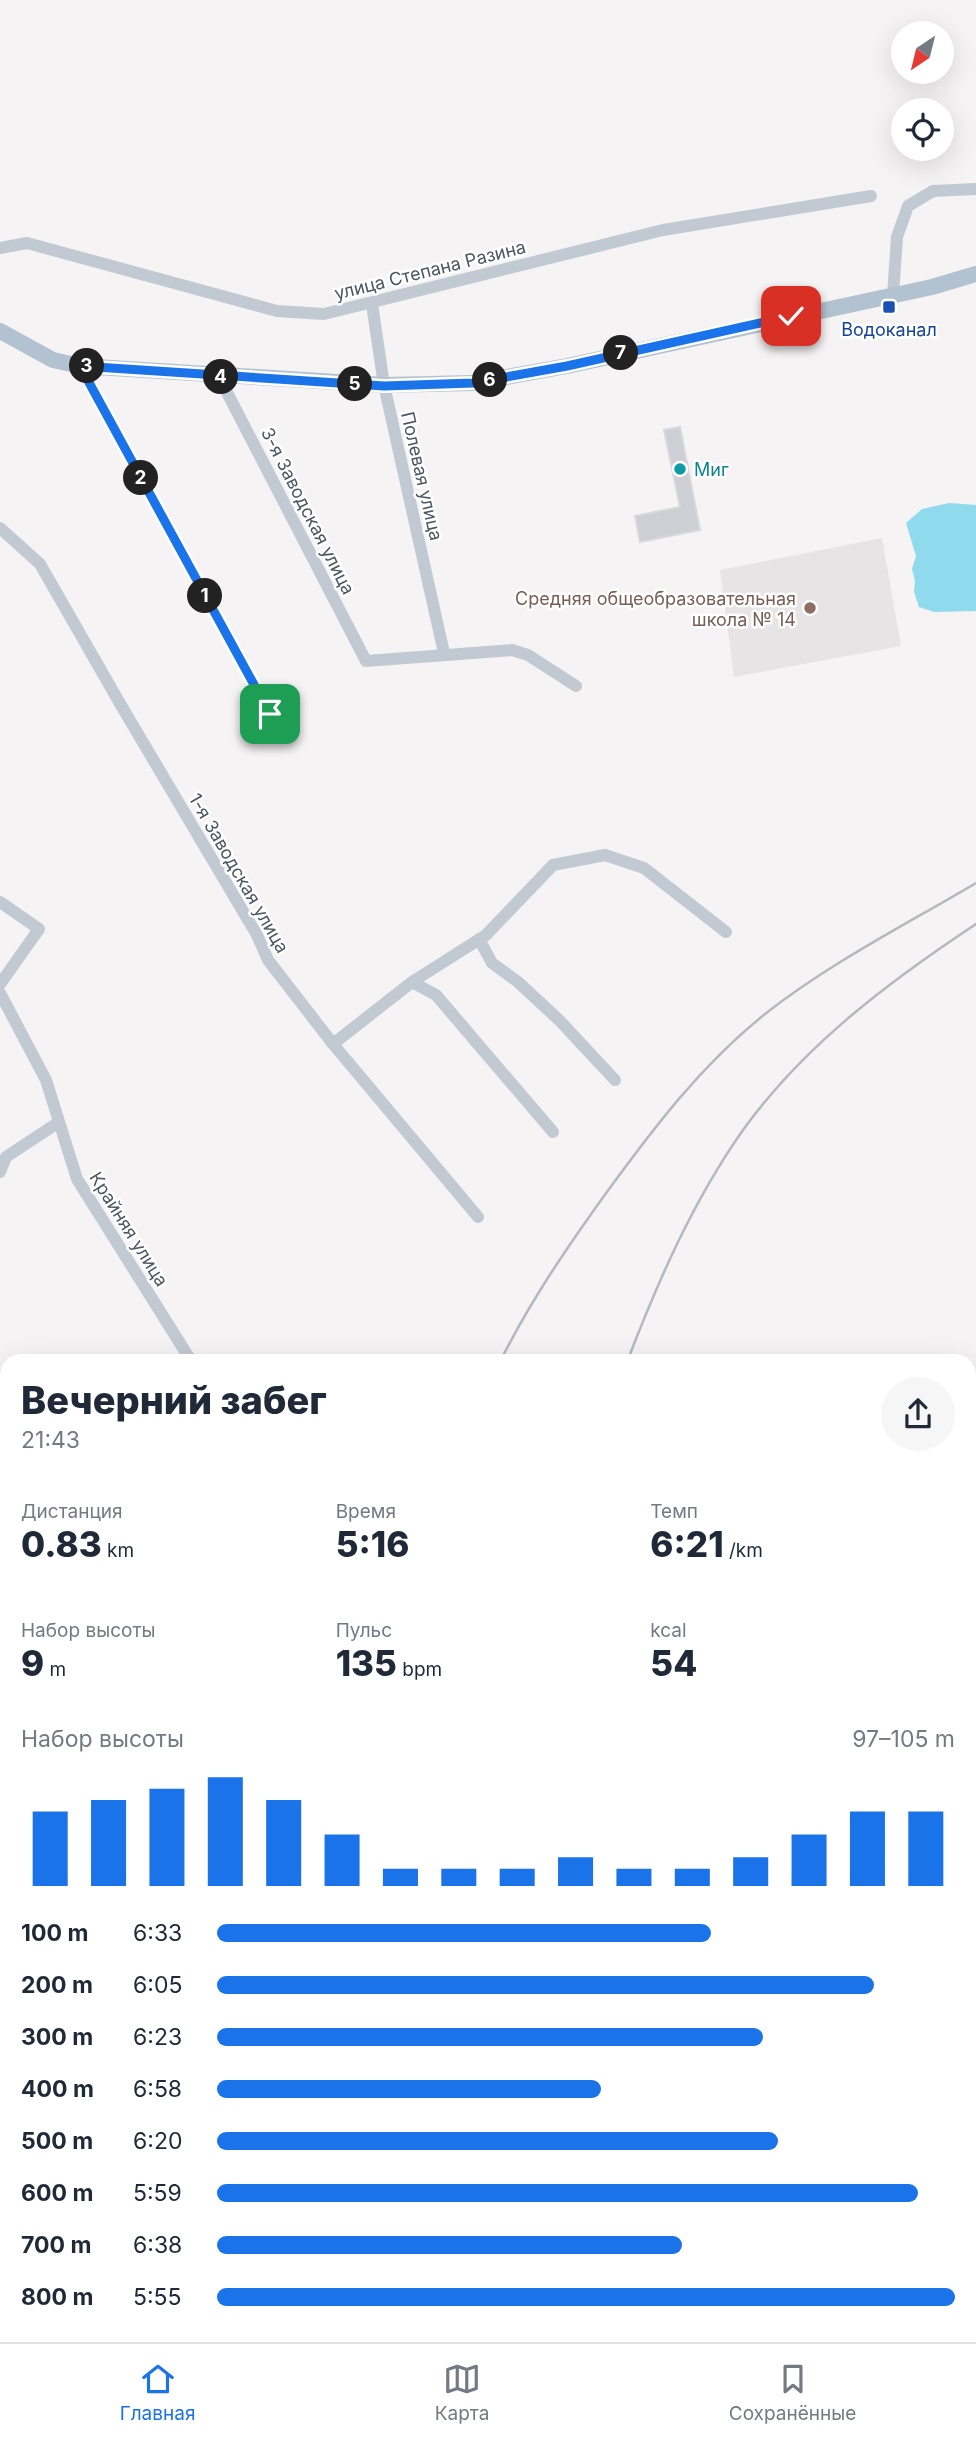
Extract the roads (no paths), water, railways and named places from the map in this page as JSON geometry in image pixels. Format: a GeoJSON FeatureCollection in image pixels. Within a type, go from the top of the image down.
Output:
{"type":"FeatureCollection","features":[{"type":"Feature","properties":{"kind":"main road"},"geometry":{"type":"LineString","coordinates":[[0,331],[53,360],[80,366],[384,386],[473,383],[892,295],[976,274]]}},
{"type":"Feature","properties":{"kind":"street"},"geometry":{"type":"LineString","coordinates":[[892,295],[897,237],[908,206],[933,191],[976,189]]}},
{"type":"Feature","properties":{"kind":"street","name":"улица Степана Разина"},"geometry":{"type":"LineString","coordinates":[[0,247],[27,243],[276,311],[324,314],[663,230],[872,196]]}},
{"type":"Feature","properties":{"kind":"street","name":"Полевая улица"},"geometry":{"type":"LineString","coordinates":[[372,304],[384,386],[443,653]]}},
{"type":"Feature","properties":{"kind":"street"},"geometry":{"type":"LineString","coordinates":[[80,366],[270,714]]}},
{"type":"Feature","properties":{"kind":"street","name":"3-я Заводская улица"},"geometry":{"type":"LineString","coordinates":[[219,377],[366,661],[443,653]]}},
{"type":"Feature","properties":{"kind":"street","name":"1-я Заводская улица"},"geometry":{"type":"LineString","coordinates":[[0,528],[40,564],[257,935],[268,960],[333,1044],[478,1217]]}},
{"type":"Feature","properties":{"kind":"street"},"geometry":{"type":"LineString","coordinates":[[443,653],[512,650],[528,655],[576,686]]}},
{"type":"Feature","properties":{"kind":"street"},"geometry":{"type":"LineString","coordinates":[[333,1044],[412,982],[479,939],[553,865],[605,855],[644,868],[726,932]]}},
{"type":"Feature","properties":{"kind":"street"},"geometry":{"type":"LineString","coordinates":[[0,902],[39,929],[0,984]]}},
{"type":"Feature","properties":{"kind":"street"},"geometry":{"type":"LineString","coordinates":[[479,939],[492,964],[518,982],[559,1020],[615,1080]]}},
{"type":"Feature","properties":{"kind":"street"},"geometry":{"type":"LineString","coordinates":[[412,982],[436,995],[554,1132]]}},
{"type":"Feature","properties":{"kind":"street","name":"Крайняя улица"},"geometry":{"type":"LineString","coordinates":[[0,993],[46,1080],[77,1179],[187,1354]]}},
{"type":"Feature","properties":{"kind":"street"},"geometry":{"type":"LineString","coordinates":[[0,1172],[3,1155],[59,1122]]}},
{"type":"Feature","properties":{"kind":"water"},"geometry":{"type":"Polygon","coordinates":[[[949,503],[976,505],[976,611],[934,612],[919,607],[914,592],[912,569],[916,556],[906,523],[922,509],[949,503]]]}},
{"type":"Feature","properties":{"kind":"railway"},"geometry":{"type":"LineString","coordinates":[[504,1354],[549,1277],[604,1196],[659,1123],[720,1055],[765,1014],[815,978],[976,883]]}},
{"type":"Feature","properties":{"kind":"railway"},"geometry":{"type":"LineString","coordinates":[[630,1354],[692,1213],[725,1157],[767,1099],[793,1070],[850,1016],[912,968],[976,924]]}},
{"type":"Feature","properties":{"kind":"place","name":"Водоканал"},"geometry":{"type":"Point","coordinates":[889,307]}},
{"type":"Feature","properties":{"kind":"place","name":"Миг"},"geometry":{"type":"Point","coordinates":[680,469]}},
{"type":"Feature","properties":{"kind":"place","name":"Средняя общеобразовательная школа № 14"},"geometry":{"type":"Point","coordinates":[810,608]}}]}
